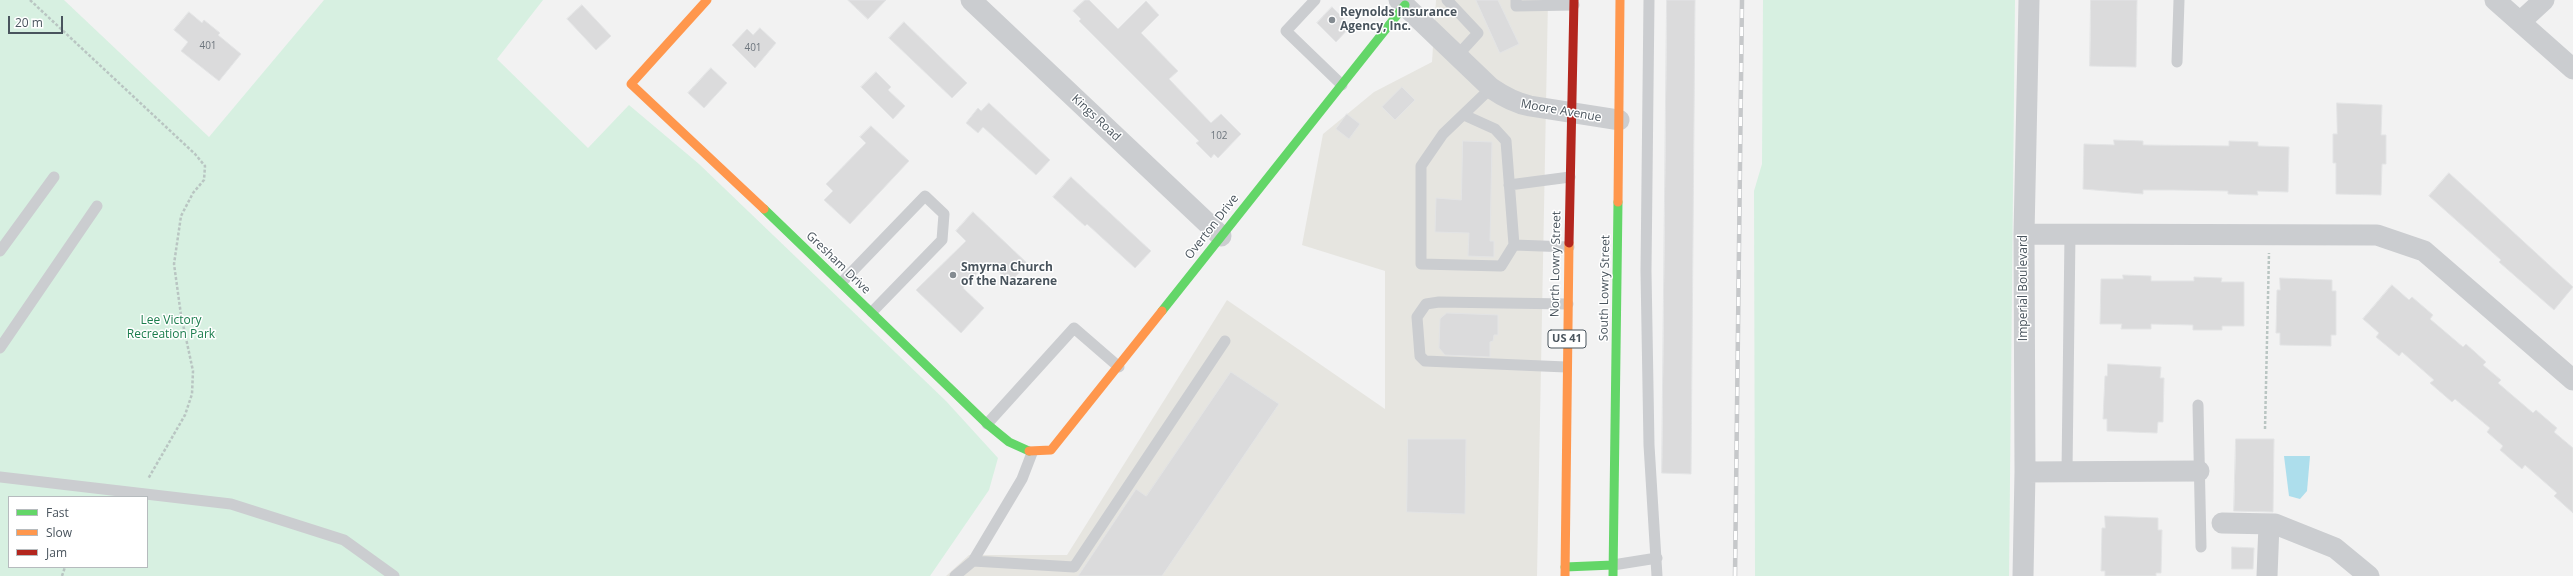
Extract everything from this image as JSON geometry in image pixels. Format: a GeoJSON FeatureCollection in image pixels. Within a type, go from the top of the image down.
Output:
{"type":"FeatureCollection","features":[{"type":"Feature","properties":{"kind":"street","name":"Gresham Drive"},"geometry":{"type":"LineString","coordinates":[[707,0],[631,84],[842,282],[1007,442],[1020,450],[1032,453]]}},
{"type":"Feature","properties":{"kind":"street","name":"Kings Road"},"geometry":{"type":"LineString","coordinates":[[971,0],[1221,236]]}},
{"type":"Feature","properties":{"kind":"street","name":"South Lowry Street"},"geometry":{"type":"LineString","coordinates":[[1613,570],[1620,0]]}},
{"type":"Feature","properties":{"kind":"street","name":"Imperial Boulevard"},"geometry":{"type":"LineString","coordinates":[[2023,576],[2025,472],[2024,234],[2029,0]]}},
{"type":"Feature","properties":{"kind":"street"},"geometry":{"type":"LineString","coordinates":[[2495,0],[2573,69]]}},
{"type":"Feature","properties":{"kind":"street"},"geometry":{"type":"LineString","coordinates":[[2520,22],[2544,0]]}},
{"type":"Feature","properties":{"kind":"street","name":"North Lowry Street"},"geometry":{"type":"LineString","coordinates":[[1565,571],[1566,366],[1574,2]]}},
{"type":"Feature","properties":{"kind":"street","name":"Overton Drive"},"geometry":{"type":"LineString","coordinates":[[1032,453],[1051,450],[1119,367],[1221,236],[1342,85],[1402,3]]}},
{"type":"Feature","properties":{"kind":"street","name":"Moore Avenue"},"geometry":{"type":"LineString","coordinates":[[1402,3],[1491,88],[1516,103],[1619,120]]}},
{"type":"Feature","properties":{"kind":"street"},"geometry":{"type":"LineString","coordinates":[[2024,234],[2377,235],[2424,251],[2573,380]]}},
{"type":"Feature","properties":{"kind":"street"},"geometry":{"type":"LineString","coordinates":[[2025,472],[2199,471]]}},
{"type":"Feature","properties":{"kind":"street"},"geometry":{"type":"LineString","coordinates":[[2222,523],[2275,524],[2335,548],[2369,576]]}},
{"type":"Feature","properties":{"kind":"street"},"geometry":{"type":"LineString","coordinates":[[2268,524],[2268,576]]}},
{"type":"Feature","properties":{"kind":"street"},"geometry":{"type":"LineString","coordinates":[[1565,571],[1613,570]]}},
{"type":"Feature","properties":{"kind":"lane"},"geometry":{"type":"LineString","coordinates":[[1315,0],[1286,31],[1342,85]]}},
{"type":"Feature","properties":{"kind":"lane"},"geometry":{"type":"LineString","coordinates":[[1447,0],[1478,33],[1457,56]]}},
{"type":"Feature","properties":{"kind":"lane"},"geometry":{"type":"LineString","coordinates":[[1516,0],[1516,6],[1574,2]]}},
{"type":"Feature","properties":{"kind":"lane"},"geometry":{"type":"LineString","coordinates":[[1649,0],[1646,279],[1649,445],[1657,576]]}},
{"type":"Feature","properties":{"kind":"lane"},"geometry":{"type":"LineString","coordinates":[[2177,62],[2179,0]]}},
{"type":"Feature","properties":{"kind":"lane"},"geometry":{"type":"LineString","coordinates":[[1464,115],[1495,129],[1506,141],[1514,245],[1500,266],[1421,264],[1421,166],[1443,134],[1491,88]]}},
{"type":"Feature","properties":{"kind":"lane"},"geometry":{"type":"LineString","coordinates":[[0,251],[54,177]]}},
{"type":"Feature","properties":{"kind":"lane"},"geometry":{"type":"LineString","coordinates":[[1509,185],[1570,177]]}},
{"type":"Feature","properties":{"kind":"lane"},"geometry":{"type":"LineString","coordinates":[[842,282],[925,196],[944,214],[942,240],[872,312]]}},
{"type":"Feature","properties":{"kind":"lane"},"geometry":{"type":"LineString","coordinates":[[0,348],[97,206]]}},
{"type":"Feature","properties":{"kind":"lane"},"geometry":{"type":"LineString","coordinates":[[2067,471],[2070,234]]}},
{"type":"Feature","properties":{"kind":"lane"},"geometry":{"type":"LineString","coordinates":[[1514,245],[1569,247]]}},
{"type":"Feature","properties":{"kind":"lane"},"geometry":{"type":"LineString","coordinates":[[1566,366],[1425,361],[1420,356],[1417,317],[1426,304],[1439,302],[1568,304]]}},
{"type":"Feature","properties":{"kind":"lane"},"geometry":{"type":"LineString","coordinates":[[988,424],[1074,328],[1119,367]]}},
{"type":"Feature","properties":{"kind":"lane"},"geometry":{"type":"LineString","coordinates":[[973,561],[1074,567],[1226,341]]}},
{"type":"Feature","properties":{"kind":"lane"},"geometry":{"type":"LineString","coordinates":[[2198,405],[2200,546]]}},
{"type":"Feature","properties":{"kind":"lane"},"geometry":{"type":"LineString","coordinates":[[955,576],[973,561],[1022,479],[1032,453]]}},
{"type":"Feature","properties":{"kind":"lane"},"geometry":{"type":"LineString","coordinates":[[0,477],[231,504],[344,540],[394,576]]}},
{"type":"Feature","properties":{"kind":"lane"},"geometry":{"type":"LineString","coordinates":[[1613,570],[1657,558]]}},
{"type":"Feature","properties":{"kind":"path"},"geometry":{"type":"LineString","coordinates":[[30,0],[195,154],[205,166],[204,180],[193,193],[181,216],[174,264],[181,315],[193,371],[192,394],[184,416],[139,494]]}},
{"type":"Feature","properties":{"kind":"path"},"geometry":{"type":"LineString","coordinates":[[2265,429],[2269,235]]}},
{"type":"Feature","properties":{"kind":"shaded area"},"geometry":{"type":"Polygon","coordinates":[[[1436,0],[1548,0],[1537,576],[946,576],[969,555],[1067,555],[1227,300],[1385,409],[1385,271],[1302,245],[1323,134],[1374,92],[1432,62],[1436,0]]]}},
{"type":"Feature","properties":{"kind":"green space","name":"Lee Victory Recreation Park"},"geometry":{"type":"Polygon","coordinates":[[[0,0],[64,0],[209,137],[324,0],[543,0],[497,59],[588,148],[629,105],[699,164],[946,401],[998,458],[989,490],[930,576],[0,576],[0,0]]]}},
{"type":"Feature","properties":{"kind":"green space"},"geometry":{"type":"Polygon","coordinates":[[[1763,0],[2015,0],[2009,576],[1755,576],[1754,191],[1762,164],[1763,0]]]}},
{"type":"Feature","properties":{"kind":"water"},"geometry":{"type":"Polygon","coordinates":[[[2284,456],[2310,456],[2307,491],[2300,499],[2289,496],[2284,456]]]}},
{"type":"Feature","properties":{"kind":"building"},"geometry":{"type":"Polygon","coordinates":[[[848,0],[886,0],[868,19],[848,0]]]}},
{"type":"Feature","properties":{"kind":"building"},"geometry":{"type":"Polygon","coordinates":[[[1085,0],[1089,0],[1118,29],[1146,1],[1159,15],[1141,33],[1178,71],[1169,79],[1211,123],[1221,114],[1241,134],[1218,158],[1214,154],[1211,158],[1196,143],[1199,141],[1079,21],[1081,19],[1073,11],[1085,0]]]}},
{"type":"Feature","properties":{"kind":"building"},"geometry":{"type":"Polygon","coordinates":[[[1476,0],[1498,0],[1519,44],[1500,53],[1476,0]]]}},
{"type":"Feature","properties":{"kind":"building"},"geometry":{"type":"Polygon","coordinates":[[[1667,0],[1695,0],[1691,474],[1662,473],[1667,0]]]}},
{"type":"Feature","properties":{"kind":"building"},"geometry":{"type":"Polygon","coordinates":[[[2091,0],[2137,0],[2136,67],[2090,66],[2091,0]]]}},
{"type":"Feature","properties":{"kind":"building"},"geometry":{"type":"Polygon","coordinates":[[[582,5],[611,36],[596,50],[567,19],[582,5]]]}},
{"type":"Feature","properties":{"kind":"building","name":"Reynolds Insurance Agency, Inc."},"geometry":{"type":"Polygon","coordinates":[[[1332,7],[1351,26],[1336,42],[1317,23],[1332,7]]]}},
{"type":"Feature","properties":{"kind":"building"},"geometry":{"type":"Polygon","coordinates":[[[189,12],[202,23],[204,20],[220,33],[218,35],[241,54],[219,81],[181,51],[188,42],[174,30],[189,12]]]}},
{"type":"Feature","properties":{"kind":"building"},"geometry":{"type":"Polygon","coordinates":[[[904,22],[967,83],[952,98],[889,38],[904,22]]]}},
{"type":"Feature","properties":{"kind":"building"},"geometry":{"type":"Polygon","coordinates":[[[760,28],[776,43],[755,68],[732,45],[747,29],[753,35],[760,28]]]}},
{"type":"Feature","properties":{"kind":"building"},"geometry":{"type":"Polygon","coordinates":[[[711,68],[727,83],[704,108],[688,93],[711,68]]]}},
{"type":"Feature","properties":{"kind":"building"},"geometry":{"type":"Polygon","coordinates":[[[876,72],[891,87],[888,90],[905,106],[893,119],[861,87],[876,72]]]}},
{"type":"Feature","properties":{"kind":"building"},"geometry":{"type":"Polygon","coordinates":[[[1402,87],[1415,100],[1395,120],[1382,107],[1402,87]]]}},
{"type":"Feature","properties":{"kind":"building"},"geometry":{"type":"Polygon","coordinates":[[[989,103],[1050,160],[1036,175],[983,127],[978,133],[966,123],[978,108],[981,111],[989,103]]]}},
{"type":"Feature","properties":{"kind":"building"},"geometry":{"type":"Polygon","coordinates":[[[2337,103],[2382,105],[2381,135],[2386,135],[2386,164],[2382,164],[2381,195],[2336,194],[2336,163],[2333,163],[2333,134],[2337,134],[2337,103]]]}},
{"type":"Feature","properties":{"kind":"building"},"geometry":{"type":"Polygon","coordinates":[[[1347,114],[1360,124],[1349,139],[1336,129],[1347,114]]]}},
{"type":"Feature","properties":{"kind":"building"},"geometry":{"type":"Polygon","coordinates":[[[871,126],[909,161],[850,224],[824,200],[833,191],[826,184],[866,143],[860,137],[871,126]]]}},
{"type":"Feature","properties":{"kind":"building"},"geometry":{"type":"Polygon","coordinates":[[[2114,140],[2143,141],[2143,145],[2229,146],[2229,141],[2258,142],[2258,146],[2289,147],[2288,192],[2257,191],[2258,195],[2228,194],[2228,191],[2143,190],[2143,194],[2083,189],[2084,144],[2114,145],[2114,140]]]}},
{"type":"Feature","properties":{"kind":"building"},"geometry":{"type":"Polygon","coordinates":[[[1463,141],[1492,142],[1490,241],[1494,241],[1494,257],[1468,256],[1469,233],[1435,232],[1436,198],[1461,200],[1463,141]]]}},
{"type":"Feature","properties":{"kind":"building"},"geometry":{"type":"Polygon","coordinates":[[[2449,173],[2573,287],[2554,310],[2499,262],[2501,260],[2429,196],[2449,173]]]}},
{"type":"Feature","properties":{"kind":"building"},"geometry":{"type":"Polygon","coordinates":[[[1071,177],[1151,251],[1135,268],[1087,224],[1085,226],[1053,197],[1071,177]]]}},
{"type":"Feature","properties":{"kind":"building","name":"Smyrna Church of the Nazarene"},"geometry":{"type":"Polygon","coordinates":[[[973,212],[1028,264],[1010,282],[988,262],[963,288],[984,308],[961,333],[916,290],[966,241],[956,231],[973,212]]]}},
{"type":"Feature","properties":{"kind":"building"},"geometry":{"type":"Polygon","coordinates":[[[2123,275],[2151,276],[2151,281],[2194,281],[2194,277],[2222,278],[2221,282],[2244,282],[2244,326],[2222,326],[2222,330],[2193,330],[2193,325],[2151,324],[2151,329],[2121,329],[2122,324],[2100,324],[2101,279],[2123,279],[2123,275]]]}},
{"type":"Feature","properties":{"kind":"building"},"geometry":{"type":"Polygon","coordinates":[[[2280,278],[2332,280],[2332,291],[2336,291],[2336,335],[2331,335],[2331,346],[2280,345],[2280,333],[2276,333],[2277,290],[2280,290],[2280,278]]]}},
{"type":"Feature","properties":{"kind":"building"},"geometry":{"type":"Polygon","coordinates":[[[2392,285],[2409,300],[2412,297],[2433,315],[2430,319],[2463,347],[2466,344],[2486,362],[2483,365],[2501,380],[2498,383],[2533,413],[2536,410],[2557,428],[2554,432],[2573,448],[2573,513],[2554,496],[2557,493],[2525,465],[2522,469],[2500,450],[2503,446],[2487,432],[2490,428],[2455,399],[2452,402],[2430,383],[2434,380],[2402,352],[2399,356],[2376,337],[2379,333],[2363,319],[2392,285]]]}},
{"type":"Feature","properties":{"kind":"building"},"geometry":{"type":"Polygon","coordinates":[[[1447,313],[1498,315],[1498,335],[1494,335],[1493,341],[1490,342],[1490,357],[1445,355],[1439,348],[1440,319],[1447,313]]]}},
{"type":"Feature","properties":{"kind":"building"},"geometry":{"type":"Polygon","coordinates":[[[2108,364],[2161,367],[2160,378],[2164,378],[2163,422],[2158,422],[2157,433],[2107,431],[2107,419],[2103,419],[2105,376],[2107,376],[2108,364]]]}},
{"type":"Feature","properties":{"kind":"building"},"geometry":{"type":"Polygon","coordinates":[[[1231,372],[1279,404],[1162,576],[1078,576],[1136,489],[1146,496],[1231,372]]]}},
{"type":"Feature","properties":{"kind":"building"},"geometry":{"type":"Polygon","coordinates":[[[1408,439],[1466,439],[1465,514],[1407,512],[1408,439]]]}},
{"type":"Feature","properties":{"kind":"building"},"geometry":{"type":"Polygon","coordinates":[[[2236,439],[2274,439],[2273,512],[2234,511],[2236,439]]]}},
{"type":"Feature","properties":{"kind":"building"},"geometry":{"type":"Polygon","coordinates":[[[2105,516],[2158,518],[2158,530],[2162,530],[2161,573],[2156,573],[2156,576],[2105,576],[2105,571],[2101,571],[2102,528],[2105,528],[2105,516]]]}},
{"type":"Feature","properties":{"kind":"building"},"geometry":{"type":"Polygon","coordinates":[[[2232,547],[2254,548],[2253,569],[2232,569],[2232,547]]]}},
{"type":"Feature","properties":{"kind":"railway"},"geometry":{"type":"LineString","coordinates":[[1735,576],[1742,0]]}},
{"type":"Feature","properties":{"kind":"traffic: fast"},"geometry":{"type":"LineString","coordinates":[[1162,311],[1405,5]]}},
{"type":"Feature","properties":{"kind":"traffic: fast"},"geometry":{"type":"LineString","coordinates":[[1613,576],[1618,202]]}},
{"type":"Feature","properties":{"kind":"traffic: fast"},"geometry":{"type":"LineString","coordinates":[[764,209],[987,424],[1009,442],[1029,451]]}},
{"type":"Feature","properties":{"kind":"traffic: fast"},"geometry":{"type":"LineString","coordinates":[[1565,567],[1613,565]]}},
{"type":"Feature","properties":{"kind":"traffic: slow"},"geometry":{"type":"LineString","coordinates":[[707,0],[631,84],[764,209]]}},
{"type":"Feature","properties":{"kind":"traffic: slow"},"geometry":{"type":"LineString","coordinates":[[1618,202],[1620,0]]}},
{"type":"Feature","properties":{"kind":"traffic: slow"},"geometry":{"type":"LineString","coordinates":[[1565,576],[1569,243]]}},
{"type":"Feature","properties":{"kind":"traffic: slow"},"geometry":{"type":"LineString","coordinates":[[1029,451],[1051,450],[1162,311]]}},
{"type":"Feature","properties":{"kind":"traffic: jam"},"geometry":{"type":"LineString","coordinates":[[1569,243],[1574,0]]}},
{"type":"Feature","properties":{"kind":"place","name":"Reynolds Insurance Agency, Inc."},"geometry":{"type":"Point","coordinates":[1332,20]}},
{"type":"Feature","properties":{"kind":"place","name":"Smyrna Church of the Nazarene"},"geometry":{"type":"Point","coordinates":[953,275]}}]}
